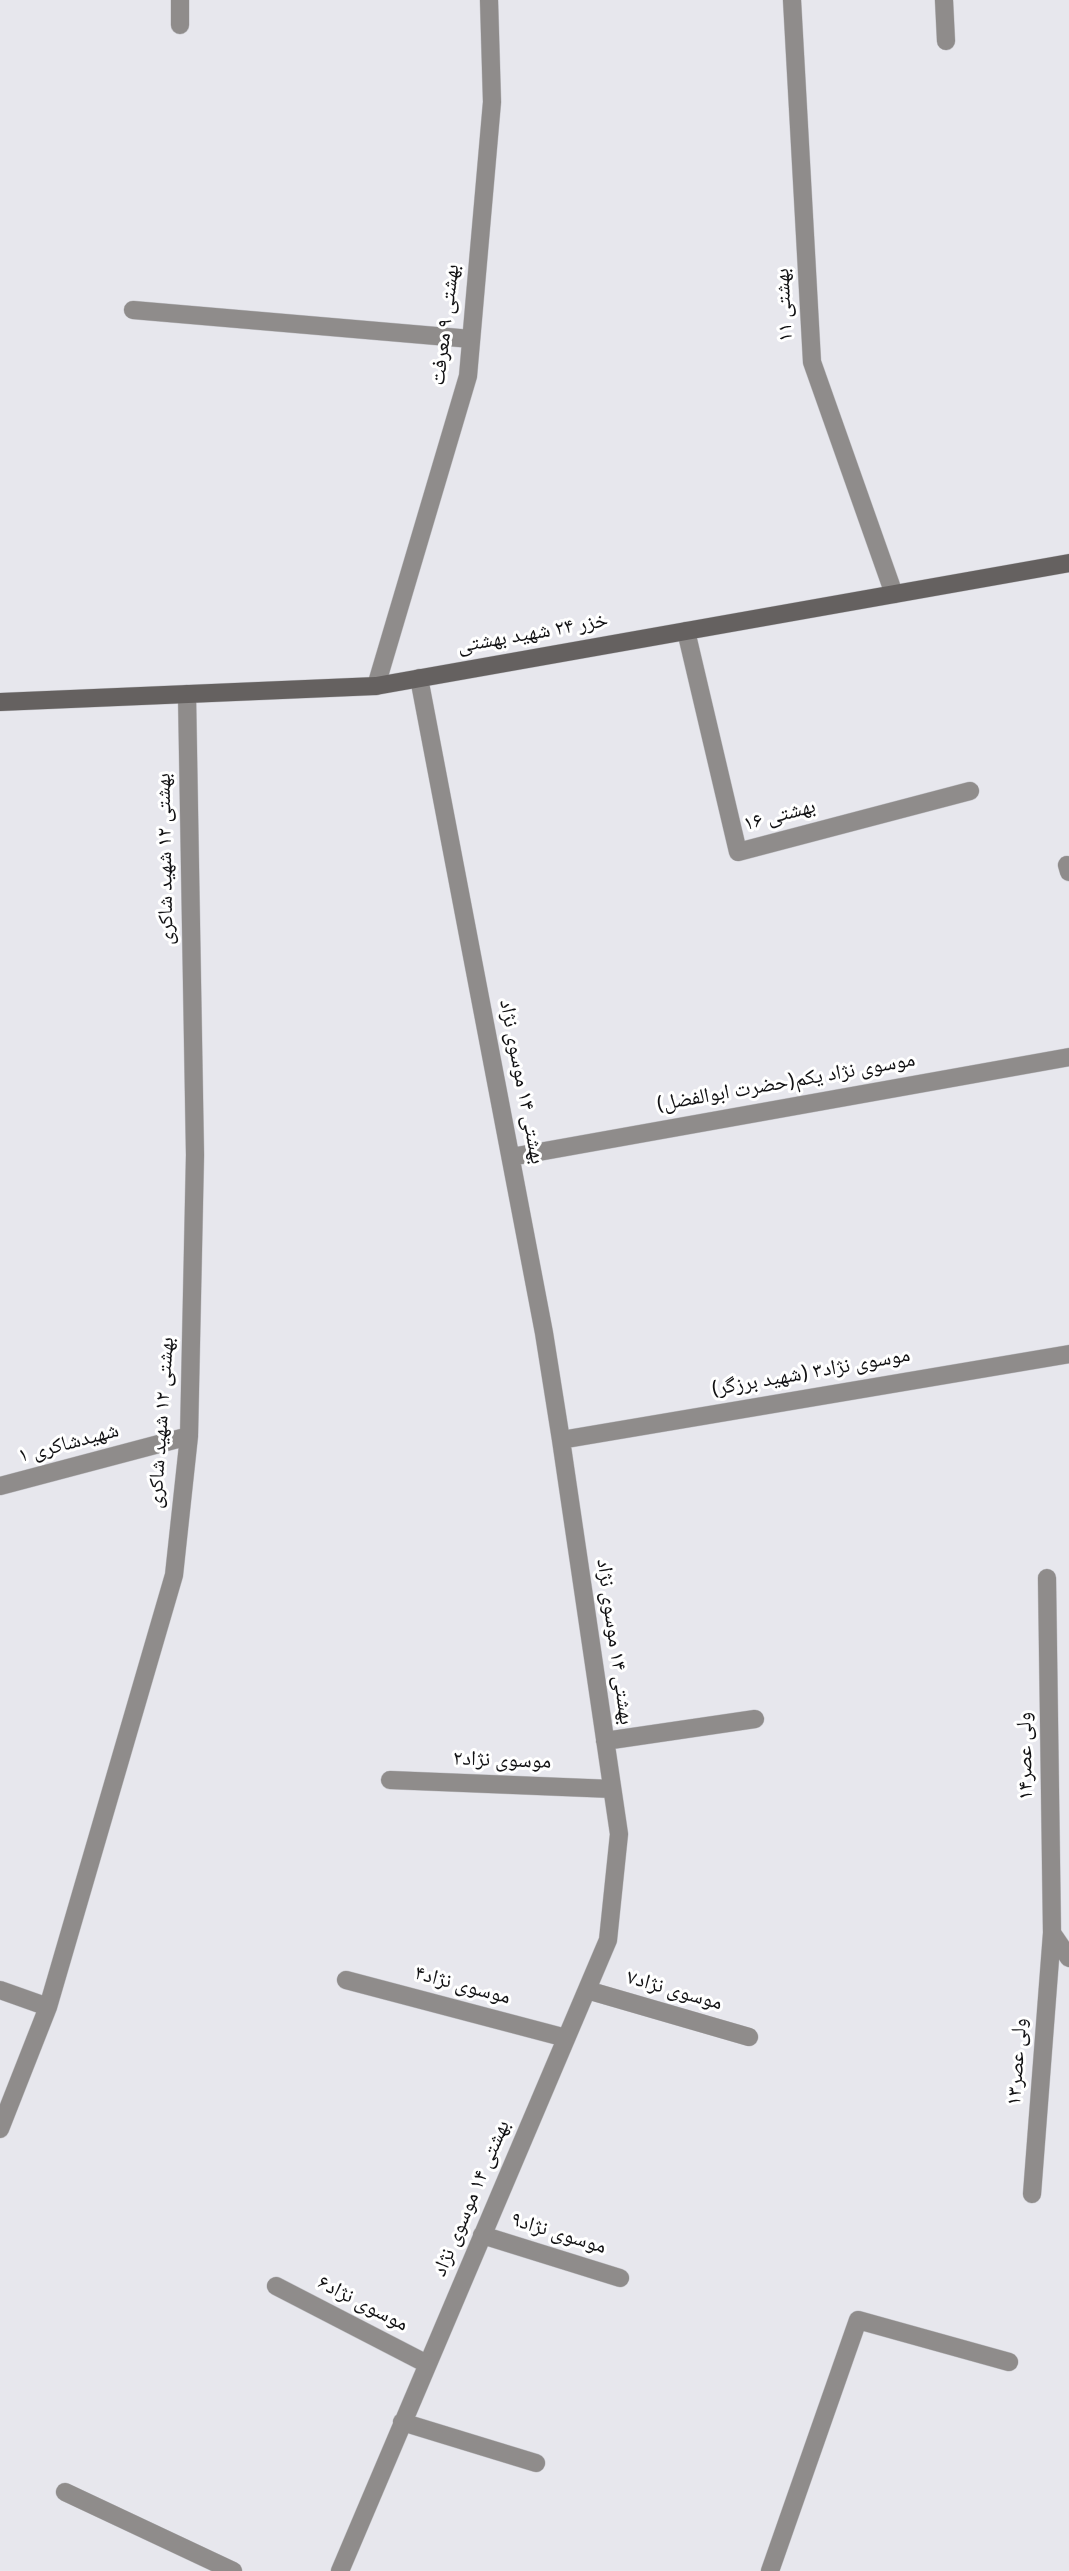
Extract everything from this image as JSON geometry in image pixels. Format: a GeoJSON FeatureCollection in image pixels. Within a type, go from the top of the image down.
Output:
{"type":"FeatureCollection","features":[{"type":"Feature","properties":{"kind":"street"},"geometry":{"type":"LineString","coordinates":[[180,0],[180,25]]}},
{"type":"Feature","properties":{"kind":"street","name":"بهشتی ۹ معرفت"},"geometry":{"type":"LineString","coordinates":[[376,686],[468,376],[492,102],[489,0]]}},
{"type":"Feature","properties":{"kind":"street","name":"بهشتی ۱۱"},"geometry":{"type":"LineString","coordinates":[[792,0],[812,362],[894,594]]}},
{"type":"Feature","properties":{"kind":"street"},"geometry":{"type":"LineString","coordinates":[[944,0],[946,41]]}},
{"type":"Feature","properties":{"kind":"street"},"geometry":{"type":"LineString","coordinates":[[133,310],[471,339]]}},
{"type":"Feature","properties":{"kind":"street","name":"خزر ۲۴ شهید بهشتی"},"geometry":{"type":"LineString","coordinates":[[0,702],[376,686],[1069,563]]}},
{"type":"Feature","properties":{"kind":"street","name":"بهشتی ۱۶"},"geometry":{"type":"LineString","coordinates":[[686,631],[738,852],[970,791]]}},
{"type":"Feature","properties":{"kind":"street","name":"بهشتی ۱۴ موسوی نژاد"},"geometry":{"type":"LineString","coordinates":[[340,2571],[608,1940],[619,1833],[544,1333],[419,678]]}},
{"type":"Feature","properties":{"kind":"street","name":"بهشتی ۱۲ شهید شاکری"},"geometry":{"type":"LineString","coordinates":[[0,2129],[48,2007],[174,1575],[190,1436],[195,1155],[187,694]]}},
{"type":"Feature","properties":{"kind":"street","name":"موسوی نژاد یکم(حضرت ابوالفضل)"},"geometry":{"type":"LineString","coordinates":[[511,1157],[1069,1057]]}},
{"type":"Feature","properties":{"kind":"street","name":"موسوی نژاد۳ (شهید برزگر)"},"geometry":{"type":"LineString","coordinates":[[561,1440],[1069,1354]]}},
{"type":"Feature","properties":{"kind":"street","name":"شهیدشاکری ۱"},"geometry":{"type":"LineString","coordinates":[[0,1486],[190,1436]]}},
{"type":"Feature","properties":{"kind":"street","name":"ولی عصر۱۴"},"geometry":{"type":"LineString","coordinates":[[1047,1578],[1061,1932]]}},
{"type":"Feature","properties":{"kind":"street"},"geometry":{"type":"LineString","coordinates":[[605,1741],[755,1719]]}},
{"type":"Feature","properties":{"kind":"street","name":"موسوی نژاد۲"},"geometry":{"type":"LineString","coordinates":[[390,1780],[612,1790]]}},
{"type":"Feature","properties":{"kind":"street"},"geometry":{"type":"LineString","coordinates":[[1061,1932],[1069,1958]]}},
{"type":"Feature","properties":{"kind":"street","name":"ولی عصر۱۳"},"geometry":{"type":"LineString","coordinates":[[1032,2194],[1061,1932]]}},
{"type":"Feature","properties":{"kind":"street","name":"موسوی نژاد۴"},"geometry":{"type":"LineString","coordinates":[[346,1980],[566,2038]]}},
{"type":"Feature","properties":{"kind":"street"},"geometry":{"type":"LineString","coordinates":[[0,1990],[48,2007]]}},
{"type":"Feature","properties":{"kind":"street","name":"موسوی نژاد۷"},"geometry":{"type":"LineString","coordinates":[[587,1990],[749,2037]]}},
{"type":"Feature","properties":{"kind":"street","name":"موسوی نژاد۹"},"geometry":{"type":"LineString","coordinates":[[482,2235],[620,2278]]}},
{"type":"Feature","properties":{"kind":"street","name":"موسوی نژاد۶"},"geometry":{"type":"LineString","coordinates":[[276,2286],[427,2364]]}},
{"type":"Feature","properties":{"kind":"street"},"geometry":{"type":"LineString","coordinates":[[769,2571],[858,2320],[1009,2362]]}},
{"type":"Feature","properties":{"kind":"street"},"geometry":{"type":"LineString","coordinates":[[402,2422],[536,2463]]}},
{"type":"Feature","properties":{"kind":"street"},"geometry":{"type":"LineString","coordinates":[[65,2492],[233,2571]]}}]}
